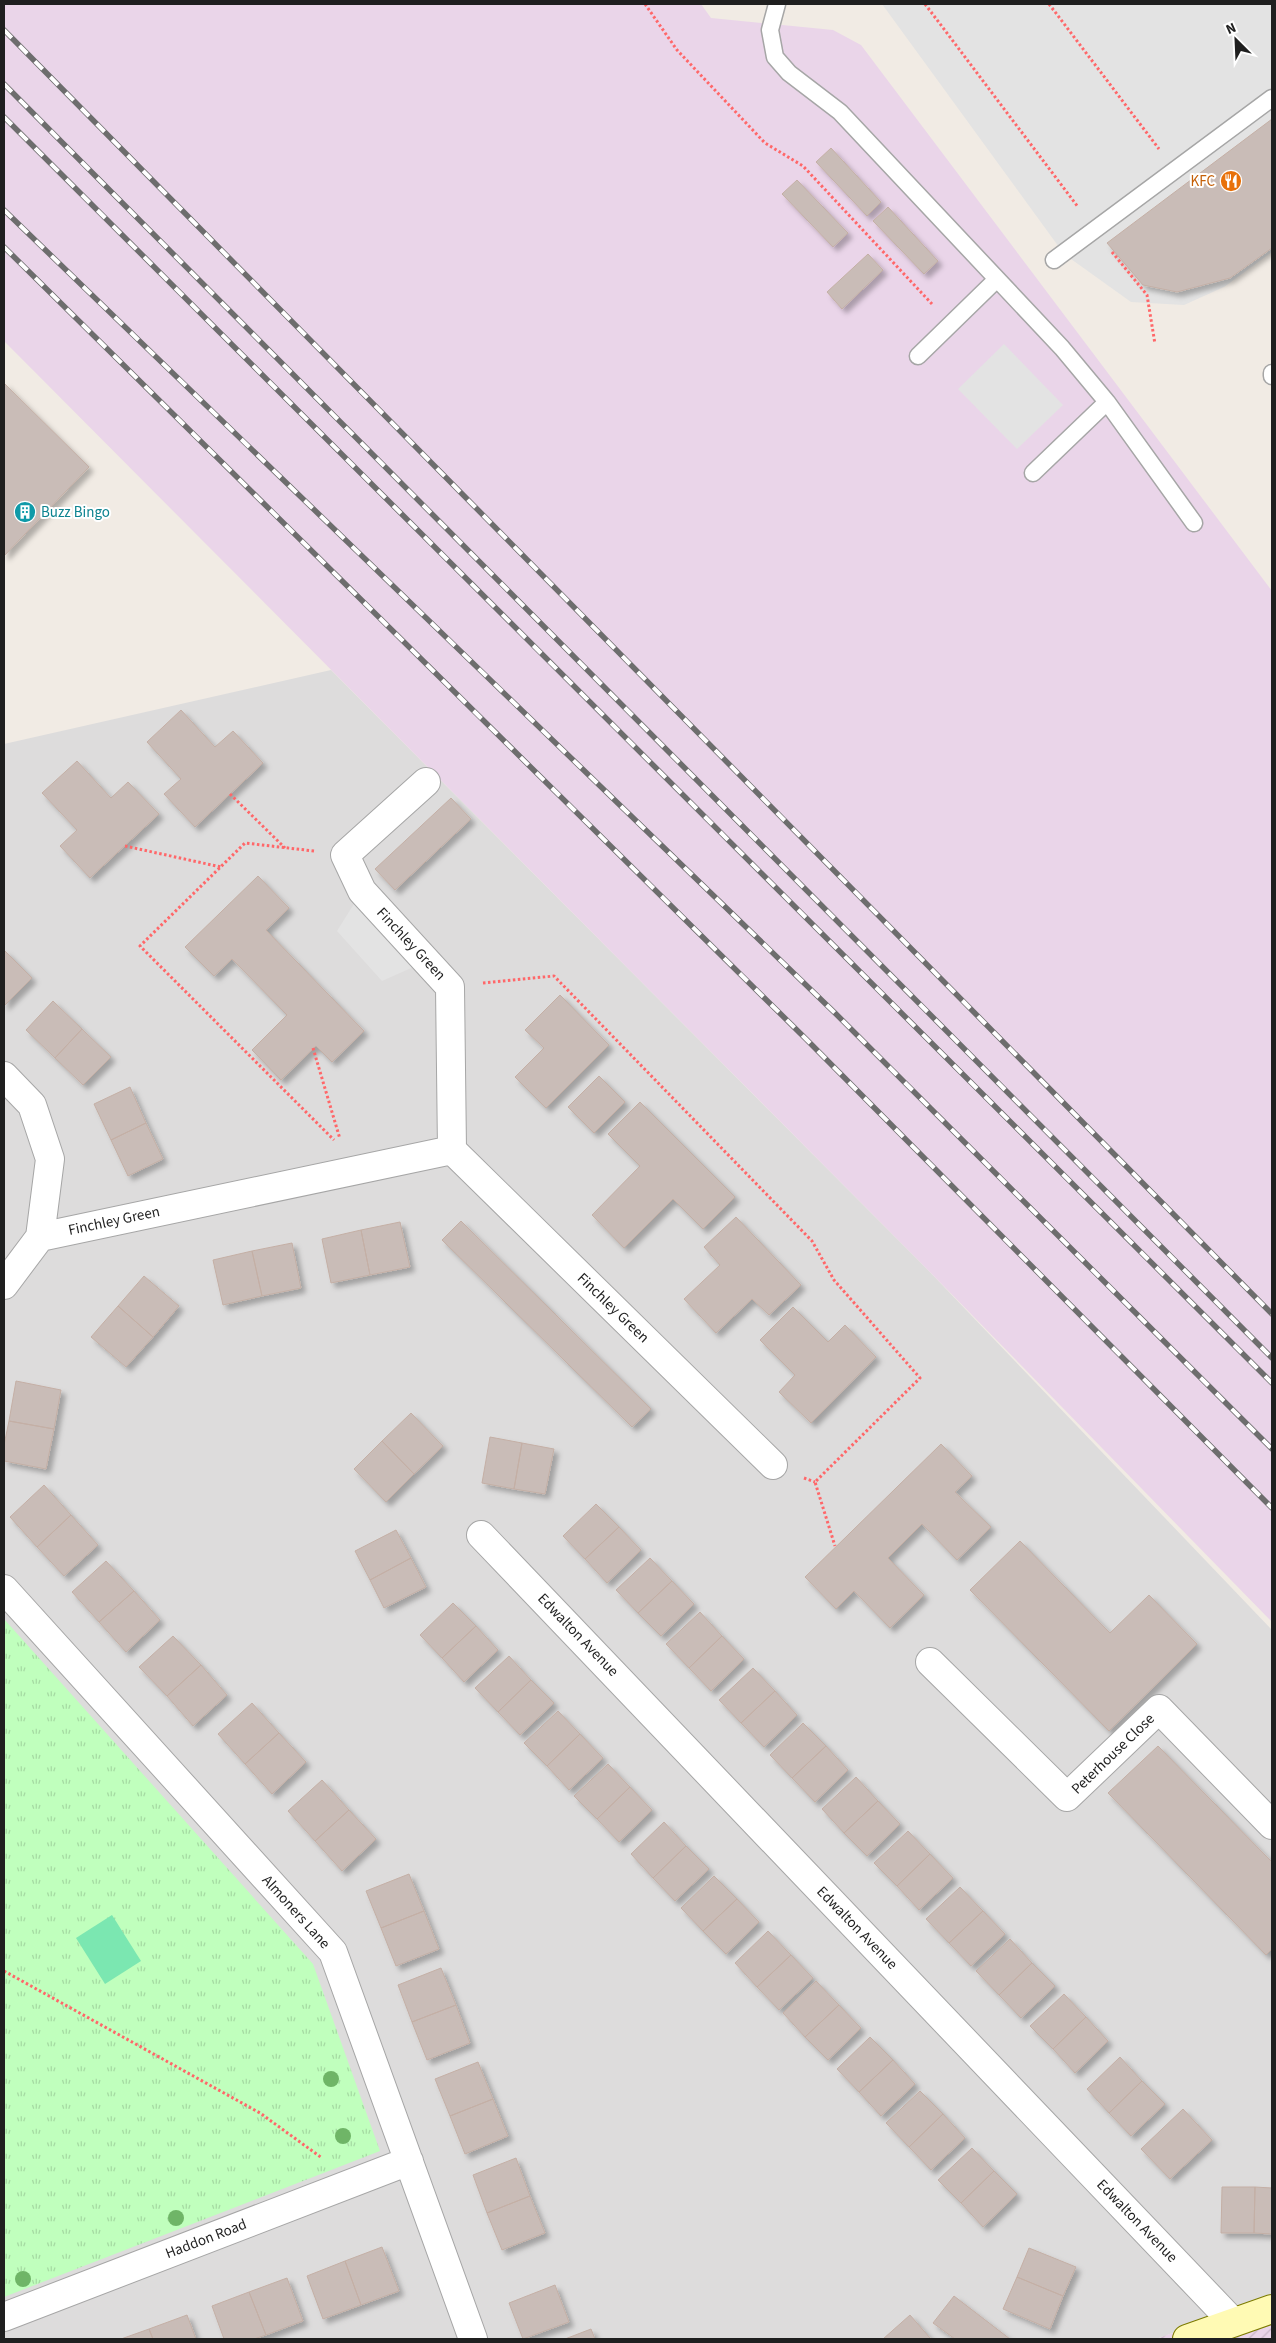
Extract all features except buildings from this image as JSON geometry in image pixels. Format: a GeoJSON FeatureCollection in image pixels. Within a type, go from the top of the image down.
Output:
{"type":"FeatureCollection","features":[{"type":"Feature","properties":{"kind":"street"},"geometry":{"type":"LineString","coordinates":[[344,855],[426,782]]}},
{"type":"Feature","properties":{"kind":"street","name":"Finchley Green"},"geometry":{"type":"LineString","coordinates":[[344,855],[362,891],[450,987],[452,1150],[773,1465]]}},
{"type":"Feature","properties":{"kind":"street"},"geometry":{"type":"LineString","coordinates":[[4,1076],[32,1105],[50,1159],[40,1237],[4,1285]]}},
{"type":"Feature","properties":{"kind":"street","name":"Finchley Green"},"geometry":{"type":"LineString","coordinates":[[40,1237],[452,1150]]}},
{"type":"Feature","properties":{"kind":"street","name":"Edwalton Avenue"},"geometry":{"type":"LineString","coordinates":[[481,1535],[1233,2322]]}},
{"type":"Feature","properties":{"kind":"street","name":"Almoners Lane"},"geometry":{"type":"LineString","coordinates":[[4,1589],[333,1952],[474,2339]]}},
{"type":"Feature","properties":{"kind":"street","name":"Peterhouse Close"},"geometry":{"type":"LineString","coordinates":[[930,1662],[1067,1797],[1159,1709],[1272,1825]]}},
{"type":"Feature","properties":{"kind":"street","name":"Haddon Road"},"geometry":{"type":"LineString","coordinates":[[4,2317],[409,2161]]}},
{"type":"Feature","properties":{"kind":"street"},"geometry":{"type":"LineString","coordinates":[[1187,2339],[1272,2309]]}},
{"type":"Feature","properties":{"kind":"lane"},"geometry":{"type":"LineString","coordinates":[[777,4],[770,30],[776,57],[789,73],[840,112],[1062,348],[1107,402],[1194,522]]}},
{"type":"Feature","properties":{"kind":"lane"},"geometry":{"type":"LineString","coordinates":[[1054,260],[1272,98]]}},
{"type":"Feature","properties":{"kind":"lane"},"geometry":{"type":"LineString","coordinates":[[918,356],[998,279]]}},
{"type":"Feature","properties":{"kind":"lane"},"geometry":{"type":"LineString","coordinates":[[1034,474],[1107,402]]}},
{"type":"Feature","properties":{"kind":"path"},"geometry":{"type":"LineString","coordinates":[[645,4],[677,50],[765,143],[803,166],[951,324]]}},
{"type":"Feature","properties":{"kind":"path"},"geometry":{"type":"LineString","coordinates":[[925,4],[1146,295],[1155,344]]}},
{"type":"Feature","properties":{"kind":"path"},"geometry":{"type":"LineString","coordinates":[[1049,4],[1175,170]]}},
{"type":"Feature","properties":{"kind":"path"},"geometry":{"type":"LineString","coordinates":[[230,794],[285,848]]}},
{"type":"Feature","properties":{"kind":"path"},"geometry":{"type":"LineString","coordinates":[[344,855],[245,843],[140,946],[363,1168]]}},
{"type":"Feature","properties":{"kind":"path"},"geometry":{"type":"LineString","coordinates":[[125,846],[221,867]]}},
{"type":"Feature","properties":{"kind":"path"},"geometry":{"type":"LineString","coordinates":[[450,987],[554,976],[812,1241],[834,1280],[920,1378],[815,1482],[835,1546]]}},
{"type":"Feature","properties":{"kind":"path"},"geometry":{"type":"LineString","coordinates":[[313,1048],[342,1148]]}},
{"type":"Feature","properties":{"kind":"path"},"geometry":{"type":"LineString","coordinates":[[4,1971],[260,2113],[354,2182]]}},
{"type":"Feature","properties":{"kind":"shaded area"},"geometry":{"type":"Polygon","coordinates":[[[4,4],[701,4],[711,18],[833,30],[861,45],[1272,591],[1272,1622],[927,1269],[4,341],[4,4]]]}},
{"type":"Feature","properties":{"kind":"shaded area"},"geometry":{"type":"Polygon","coordinates":[[[882,4],[1272,4],[1272,252],[1224,287],[1184,305],[1131,302],[1064,254],[882,4]]]}},
{"type":"Feature","properties":{"kind":"shaded area"},"geometry":{"type":"Polygon","coordinates":[[[1004,344],[1063,405],[1017,449],[958,389],[1004,344]]]}},
{"type":"Feature","properties":{"kind":"shaded area"},"geometry":{"type":"Polygon","coordinates":[[[331,670],[927,1269],[1272,1630],[1272,2297],[1156,2339],[4,2339],[4,744],[331,670]]]}},
{"type":"Feature","properties":{"kind":"shaded area"},"geometry":{"type":"Polygon","coordinates":[[[362,891],[427,961],[382,981],[337,931],[362,891]]]}},
{"type":"Feature","properties":{"kind":"shaded area"},"geometry":{"type":"Polygon","coordinates":[[[1272,2297],[1272,2339],[1156,2339],[1272,2297]]]}},
{"type":"Feature","properties":{"kind":"green space"},"geometry":{"type":"Polygon","coordinates":[[[4,1619],[313,1964],[380,2151],[4,2297],[4,1619]]]}},
{"type":"Feature","properties":{"kind":"green space"},"geometry":{"type":"Polygon","coordinates":[[[112,1915],[141,1961],[105,1984],[76,1938],[112,1915]]]}},
{"type":"Feature","properties":{"kind":"railway"},"geometry":{"type":"LineString","coordinates":[[4,30],[1272,1314]]}},
{"type":"Feature","properties":{"kind":"railway"},"geometry":{"type":"LineString","coordinates":[[4,84],[1272,1358]]}},
{"type":"Feature","properties":{"kind":"railway"},"geometry":{"type":"LineString","coordinates":[[4,117],[1272,1383]]}},
{"type":"Feature","properties":{"kind":"railway"},"geometry":{"type":"LineString","coordinates":[[4,210],[835,1013],[1272,1449]]}},
{"type":"Feature","properties":{"kind":"railway"},"geometry":{"type":"LineString","coordinates":[[4,247],[806,1039],[1272,1508]]}},
{"type":"Feature","properties":{"kind":"place","name":"KFC"},"geometry":{"type":"Point","coordinates":[1231,181]}},
{"type":"Feature","properties":{"kind":"place","name":"Buzz Bingo"},"geometry":{"type":"Point","coordinates":[25,512]}}]}
